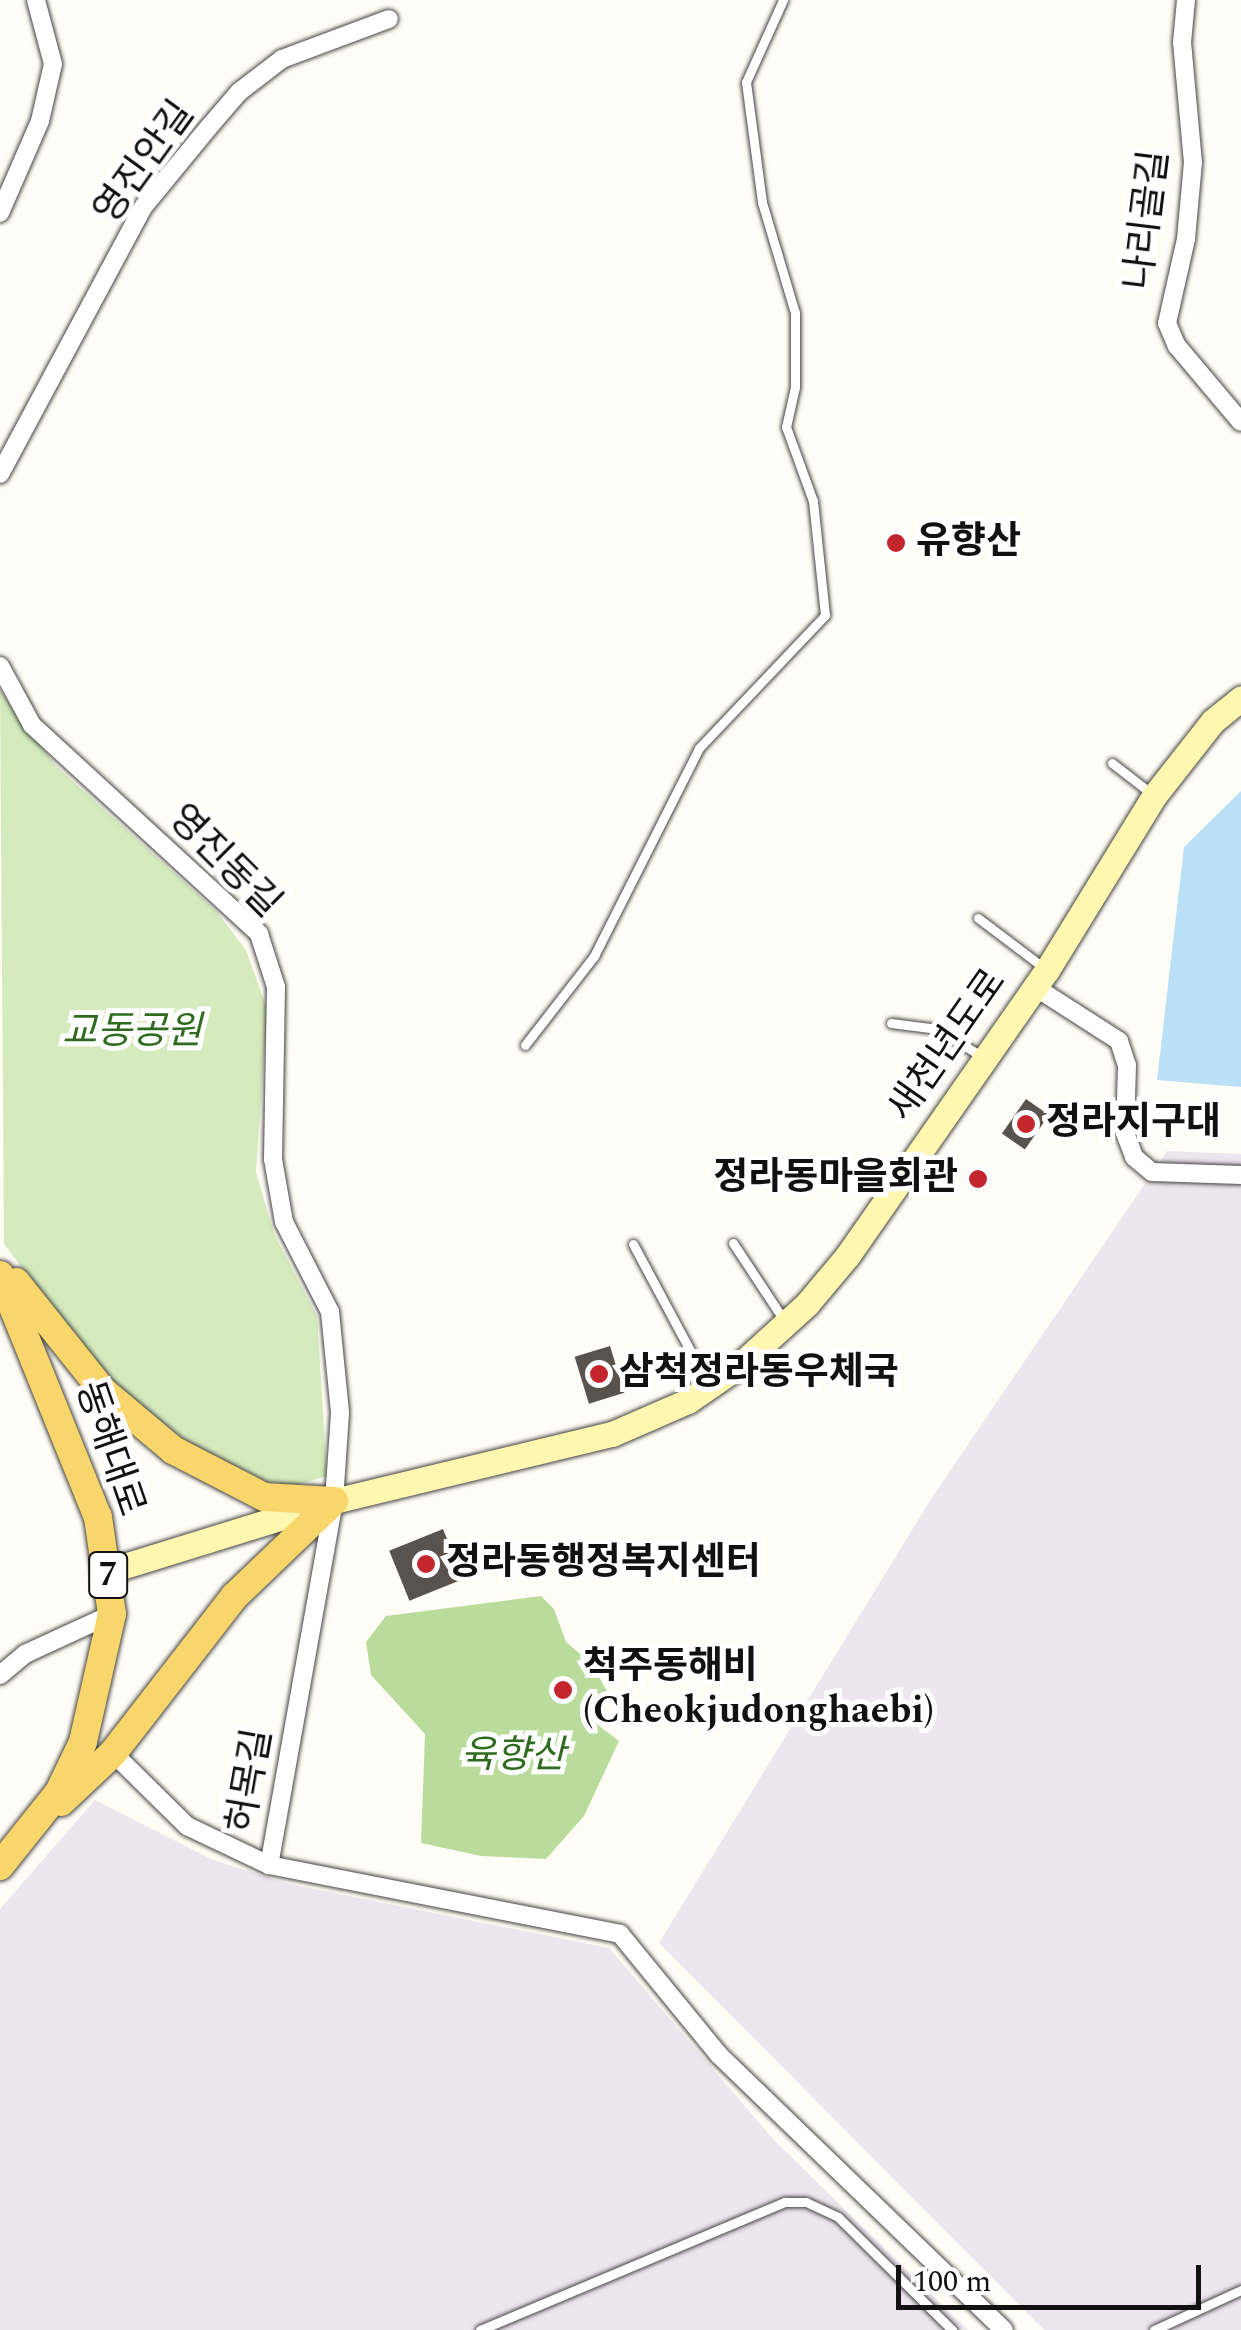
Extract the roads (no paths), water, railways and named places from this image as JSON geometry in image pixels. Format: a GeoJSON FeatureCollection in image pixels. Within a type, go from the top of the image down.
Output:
{"type":"FeatureCollection","features":[{"type":"Feature","properties":{"kind":"main road"},"geometry":{"type":"LineString","coordinates":[[0,1261],[103,1391],[173,1450],[264,1496],[334,1501]]}},
{"type":"Feature","properties":{"kind":"main road","name":"동해대로"},"geometry":{"type":"LineString","coordinates":[[0,1274],[78,1457],[108,1571],[112,1614],[94,1714],[72,1768],[37,1823],[0,1866]]}},
{"type":"Feature","properties":{"kind":"main road"},"geometry":{"type":"LineString","coordinates":[[37,1823],[113,1753],[204,1630],[334,1501]]}},
{"type":"Feature","properties":{"kind":"street"},"geometry":{"type":"LineString","coordinates":[[0,213],[40,121],[52,64],[36,0]]}},
{"type":"Feature","properties":{"kind":"street","name":"나리골길"},"geometry":{"type":"LineString","coordinates":[[1186,0],[1182,42],[1193,162],[1186,239],[1167,323],[1177,346],[1241,422]]}},
{"type":"Feature","properties":{"kind":"street","name":"영진안길"},"geometry":{"type":"LineString","coordinates":[[0,474],[144,206],[208,127],[239,92],[282,59],[389,19]]}},
{"type":"Feature","properties":{"kind":"street","name":"영진동길"},"geometry":{"type":"LineString","coordinates":[[0,666],[32,726],[259,934],[276,987],[270,1087],[284,1222],[330,1312],[340,1413],[334,1501]]}},
{"type":"Feature","properties":{"kind":"street","name":"새천년도로"},"geometry":{"type":"LineString","coordinates":[[108,1571],[334,1501],[612,1434],[710,1386],[787,1324],[848,1255],[1041,978],[1154,796],[1214,721],[1241,698]]}},
{"type":"Feature","properties":{"kind":"street"},"geometry":{"type":"LineString","coordinates":[[1041,978],[1119,1040],[1127,1065],[1126,1133],[1134,1157],[1152,1172],[1241,1175]]}},
{"type":"Feature","properties":{"kind":"street","name":"허목길"},"geometry":{"type":"LineString","coordinates":[[334,1501],[270,1866],[594,1925],[634,1946],[719,2055],[1004,2330]]}},
{"type":"Feature","properties":{"kind":"street"},"geometry":{"type":"LineString","coordinates":[[0,1675],[25,1654],[112,1614]]}},
{"type":"Feature","properties":{"kind":"street"},"geometry":{"type":"LineString","coordinates":[[113,1753],[188,1826],[270,1866]]}},
{"type":"Feature","properties":{"kind":"lane"},"geometry":{"type":"LineString","coordinates":[[525,1044],[594,956],[700,748],[825,615],[813,501],[786,427],[795,387],[794,313],[762,202],[746,82],[784,0]]}},
{"type":"Feature","properties":{"kind":"lane"},"geometry":{"type":"LineString","coordinates":[[1112,764],[1154,796]]}},
{"type":"Feature","properties":{"kind":"lane"},"geometry":{"type":"LineString","coordinates":[[978,918],[1041,978]]}},
{"type":"Feature","properties":{"kind":"lane"},"geometry":{"type":"LineString","coordinates":[[891,1023],[938,1029],[984,1057]]}},
{"type":"Feature","properties":{"kind":"lane"},"geometry":{"type":"LineString","coordinates":[[733,1243],[787,1324]]}},
{"type":"Feature","properties":{"kind":"lane"},"geometry":{"type":"LineString","coordinates":[[632,1244],[710,1386]]}},
{"type":"Feature","properties":{"kind":"lane"},"geometry":{"type":"LineString","coordinates":[[480,2330],[785,2202],[806,2202],[838,2217],[952,2330]]}},
{"type":"Feature","properties":{"kind":"lane"},"geometry":{"type":"LineString","coordinates":[[1154,2330],[1241,2290]]}},
{"type":"Feature","properties":{"kind":"water"},"geometry":{"type":"Polygon","coordinates":[[[1241,791],[1241,1087],[1157,1080],[1184,847],[1241,791]]]}},
{"type":"Feature","properties":{"kind":"place","name":"유향산"},"geometry":{"type":"Point","coordinates":[896,543]}},
{"type":"Feature","properties":{"kind":"place","name":"정라지구대"},"geometry":{"type":"Point","coordinates":[1026,1124]}},
{"type":"Feature","properties":{"kind":"place","name":"정라동마을회관"},"geometry":{"type":"Point","coordinates":[978,1179]}},
{"type":"Feature","properties":{"kind":"place","name":"삼척정라동우체국"},"geometry":{"type":"Point","coordinates":[599,1374]}},
{"type":"Feature","properties":{"kind":"place","name":"정라동행정복지센터"},"geometry":{"type":"Point","coordinates":[426,1564]}},
{"type":"Feature","properties":{"kind":"place","name":"척주동해비 (Cheokjudonghaebi)"},"geometry":{"type":"Point","coordinates":[563,1690]}},
{"type":"Feature","properties":{"kind":"park label","name":"교동공원"},"geometry":{"type":"Point","coordinates":[132,1033]}},
{"type":"Feature","properties":{"kind":"park label","name":"육향산"},"geometry":{"type":"Point","coordinates":[513,1757]}}]}
